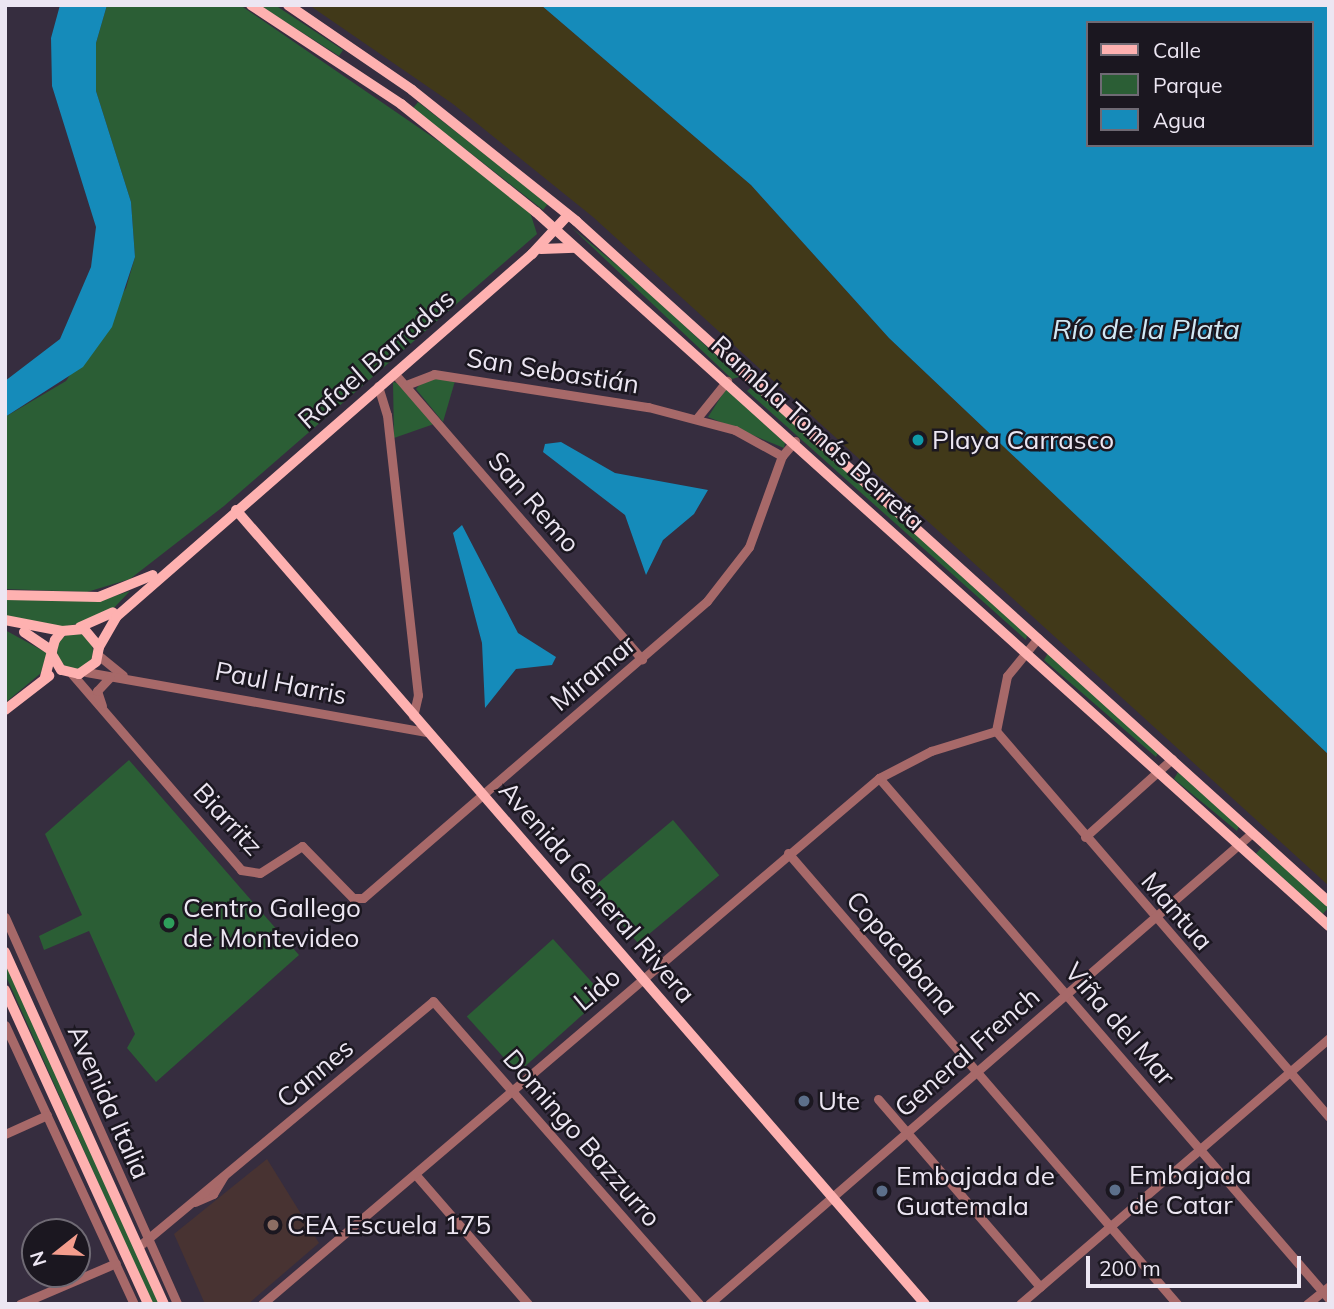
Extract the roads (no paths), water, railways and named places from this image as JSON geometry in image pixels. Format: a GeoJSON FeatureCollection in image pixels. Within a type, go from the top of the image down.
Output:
{"type":"FeatureCollection","features":[{"type":"Feature","properties":{"kind":"main road","name":"Rambla Tomás Berreta"},"geometry":{"type":"LineString","coordinates":[[251,5],[401,104],[536,212],[795,441],[1329,926]]}},
{"type":"Feature","properties":{"kind":"main road","name":"Rambla Tomás Berreta"},"geometry":{"type":"LineString","coordinates":[[288,5],[412,90],[568,215],[750,376],[1329,902]]}},
{"type":"Feature","properties":{"kind":"main road"},"geometry":{"type":"LineString","coordinates":[[340,63],[350,47]]}},
{"type":"Feature","properties":{"kind":"main road"},"geometry":{"type":"LineString","coordinates":[[401,104],[412,90]]}},
{"type":"Feature","properties":{"kind":"main road"},"geometry":{"type":"LineString","coordinates":[[532,254],[543,233],[536,212]]}},
{"type":"Feature","properties":{"kind":"main road","name":"Rafael Barradas"},"geometry":{"type":"LineString","coordinates":[[86,672],[99,651],[107,626],[209,533],[532,254],[568,215]]}},
{"type":"Feature","properties":{"kind":"main road"},"geometry":{"type":"LineString","coordinates":[[557,230],[571,226],[637,275]]}},
{"type":"Feature","properties":{"kind":"main road"},"geometry":{"type":"LineString","coordinates":[[532,254],[558,244],[580,250]]}},
{"type":"Feature","properties":{"kind":"main road"},"geometry":{"type":"LineString","coordinates":[[737,390],[750,376]]}},
{"type":"Feature","properties":{"kind":"main road","name":"Avenida General Rivera"},"geometry":{"type":"LineString","coordinates":[[236,510],[925,1304]]}},
{"type":"Feature","properties":{"kind":"main road","name":"Rafael Barradas"},"geometry":{"type":"LineString","coordinates":[[62,631],[107,617],[153,575],[209,533]]}},
{"type":"Feature","properties":{"kind":"main road"},"geometry":{"type":"LineString","coordinates":[[5,595],[99,597],[153,575]]}},
{"type":"Feature","properties":{"kind":"main road"},"geometry":{"type":"LineString","coordinates":[[5,620],[62,631],[44,677]]}},
{"type":"Feature","properties":{"kind":"main road"},"geometry":{"type":"LineString","coordinates":[[5,625],[52,653],[69,673]]}},
{"type":"Feature","properties":{"kind":"main road"},"geometry":{"type":"LineString","coordinates":[[78,627],[99,651]]}},
{"type":"Feature","properties":{"kind":"main road"},"geometry":{"type":"LineString","coordinates":[[5,710],[44,677],[86,672]]}},
{"type":"Feature","properties":{"kind":"main road","name":"Avenida Italia"},"geometry":{"type":"LineString","coordinates":[[11,956],[164,1304]]}},
{"type":"Feature","properties":{"kind":"main road","name":"Avenida Italia"},"geometry":{"type":"LineString","coordinates":[[5,990],[148,1304]]}},
{"type":"Feature","properties":{"kind":"street","name":"San Remo"},"geometry":{"type":"LineString","coordinates":[[394,373],[642,659]]}},
{"type":"Feature","properties":{"kind":"street","name":"San Sebastián"},"geometry":{"type":"LineString","coordinates":[[406,385],[434,374],[697,418],[782,456]]}},
{"type":"Feature","properties":{"kind":"street"},"geometry":{"type":"LineString","coordinates":[[697,418],[727,381]]}},
{"type":"Feature","properties":{"kind":"street"},"geometry":{"type":"LineString","coordinates":[[378,386],[415,668],[413,716]]}},
{"type":"Feature","properties":{"kind":"street","name":"Miramar"},"geometry":{"type":"LineString","coordinates":[[365,897],[707,601],[743,558],[768,506],[782,456],[795,441]]}},
{"type":"Feature","properties":{"kind":"street"},"geometry":{"type":"LineString","coordinates":[[996,731],[1005,681],[1038,638]]}},
{"type":"Feature","properties":{"kind":"street","name":"Paul Harris"},"geometry":{"type":"LineString","coordinates":[[99,651],[128,678]]}},
{"type":"Feature","properties":{"kind":"street","name":"Paul Harris"},"geometry":{"type":"LineString","coordinates":[[86,672],[426,732]]}},
{"type":"Feature","properties":{"kind":"street","name":"Biarritz"},"geometry":{"type":"LineString","coordinates":[[69,673],[241,870],[260,873],[302,846],[354,898],[365,897]]}},
{"type":"Feature","properties":{"kind":"street"},"geometry":{"type":"LineString","coordinates":[[106,713],[97,691],[110,677]]}},
{"type":"Feature","properties":{"kind":"street","name":"Lido"},"geometry":{"type":"LineString","coordinates":[[262,1304],[878,778],[931,751],[996,731]]}},
{"type":"Feature","properties":{"kind":"street","name":"Mantua"},"geometry":{"type":"LineString","coordinates":[[996,731],[1329,1117]]}},
{"type":"Feature","properties":{"kind":"street"},"geometry":{"type":"LineString","coordinates":[[1085,837],[1172,759]]}},
{"type":"Feature","properties":{"kind":"street","name":"Viña del Mar"},"geometry":{"type":"LineString","coordinates":[[878,778],[1325,1289],[1329,1299]]}},
{"type":"Feature","properties":{"kind":"street","name":"General French"},"geometry":{"type":"LineString","coordinates":[[709,1304],[1252,833]]}},
{"type":"Feature","properties":{"kind":"street","name":"Copacabana"},"geometry":{"type":"LineString","coordinates":[[788,853],[1177,1304]]}},
{"type":"Feature","properties":{"kind":"street","name":"Avenida Italia"},"geometry":{"type":"LineString","coordinates":[[5,917],[11,956],[177,1304]]}},
{"type":"Feature","properties":{"kind":"street","name":"Cannes"},"geometry":{"type":"LineString","coordinates":[[138,1247],[149,1241],[193,1203],[213,1194],[224,1176],[433,1001]]}},
{"type":"Feature","properties":{"kind":"street","name":"Domingo Bazzurro"},"geometry":{"type":"LineString","coordinates":[[433,1001],[699,1304]]}},
{"type":"Feature","properties":{"kind":"street"},"geometry":{"type":"LineString","coordinates":[[5,1025],[134,1304]]}},
{"type":"Feature","properties":{"kind":"street"},"geometry":{"type":"LineString","coordinates":[[1020,1304],[1329,1038]]}},
{"type":"Feature","properties":{"kind":"street"},"geometry":{"type":"LineString","coordinates":[[878,1099],[904,1133],[1040,1287]]}},
{"type":"Feature","properties":{"kind":"street"},"geometry":{"type":"LineString","coordinates":[[5,1134],[47,1115]]}},
{"type":"Feature","properties":{"kind":"street"},"geometry":{"type":"LineString","coordinates":[[415,1174],[528,1304]]}},
{"type":"Feature","properties":{"kind":"street"},"geometry":{"type":"LineString","coordinates":[[20,1304],[116,1263]]}},
{"type":"Feature","properties":{"kind":"street"},"geometry":{"type":"LineString","coordinates":[[1307,1304],[1325,1289]]}},
{"type":"Feature","properties":{"kind":"water"},"geometry":{"type":"Polygon","coordinates":[[[60,5],[107,5],[96,43],[96,91],[131,202],[135,257],[112,327],[83,367],[5,417],[5,381],[60,339],[91,267],[96,227],[52,86],[51,38],[60,5]]]}},
{"type":"Feature","properties":{"kind":"water","name":"Río de la Plata"},"geometry":{"type":"Polygon","coordinates":[[[541,5],[1329,5],[1329,755],[889,338],[751,185],[541,5]]]}},
{"type":"Feature","properties":{"kind":"water"},"geometry":{"type":"Polygon","coordinates":[[[561,442],[615,473],[708,490],[694,514],[663,540],[646,575],[625,515],[543,452],[545,444],[561,442]]]}},
{"type":"Feature","properties":{"kind":"water"},"geometry":{"type":"Polygon","coordinates":[[[462,525],[518,633],[556,657],[552,665],[516,669],[485,708],[482,643],[453,533],[462,525]]]}},
{"type":"Feature","properties":{"kind":"place","name":"Playa Carrasco"},"geometry":{"type":"Point","coordinates":[918,440]}},
{"type":"Feature","properties":{"kind":"place","name":"Centro Gallego de Montevideo"},"geometry":{"type":"Point","coordinates":[169,923]}},
{"type":"Feature","properties":{"kind":"place","name":"Ute"},"geometry":{"type":"Point","coordinates":[804,1101]}},
{"type":"Feature","properties":{"kind":"place","name":"Embajada de Catar"},"geometry":{"type":"Point","coordinates":[1115,1190]}},
{"type":"Feature","properties":{"kind":"place","name":"Embajada de Guatemala"},"geometry":{"type":"Point","coordinates":[882,1191]}},
{"type":"Feature","properties":{"kind":"place","name":"CEA Escuela 175"},"geometry":{"type":"Point","coordinates":[273,1225]}}]}
